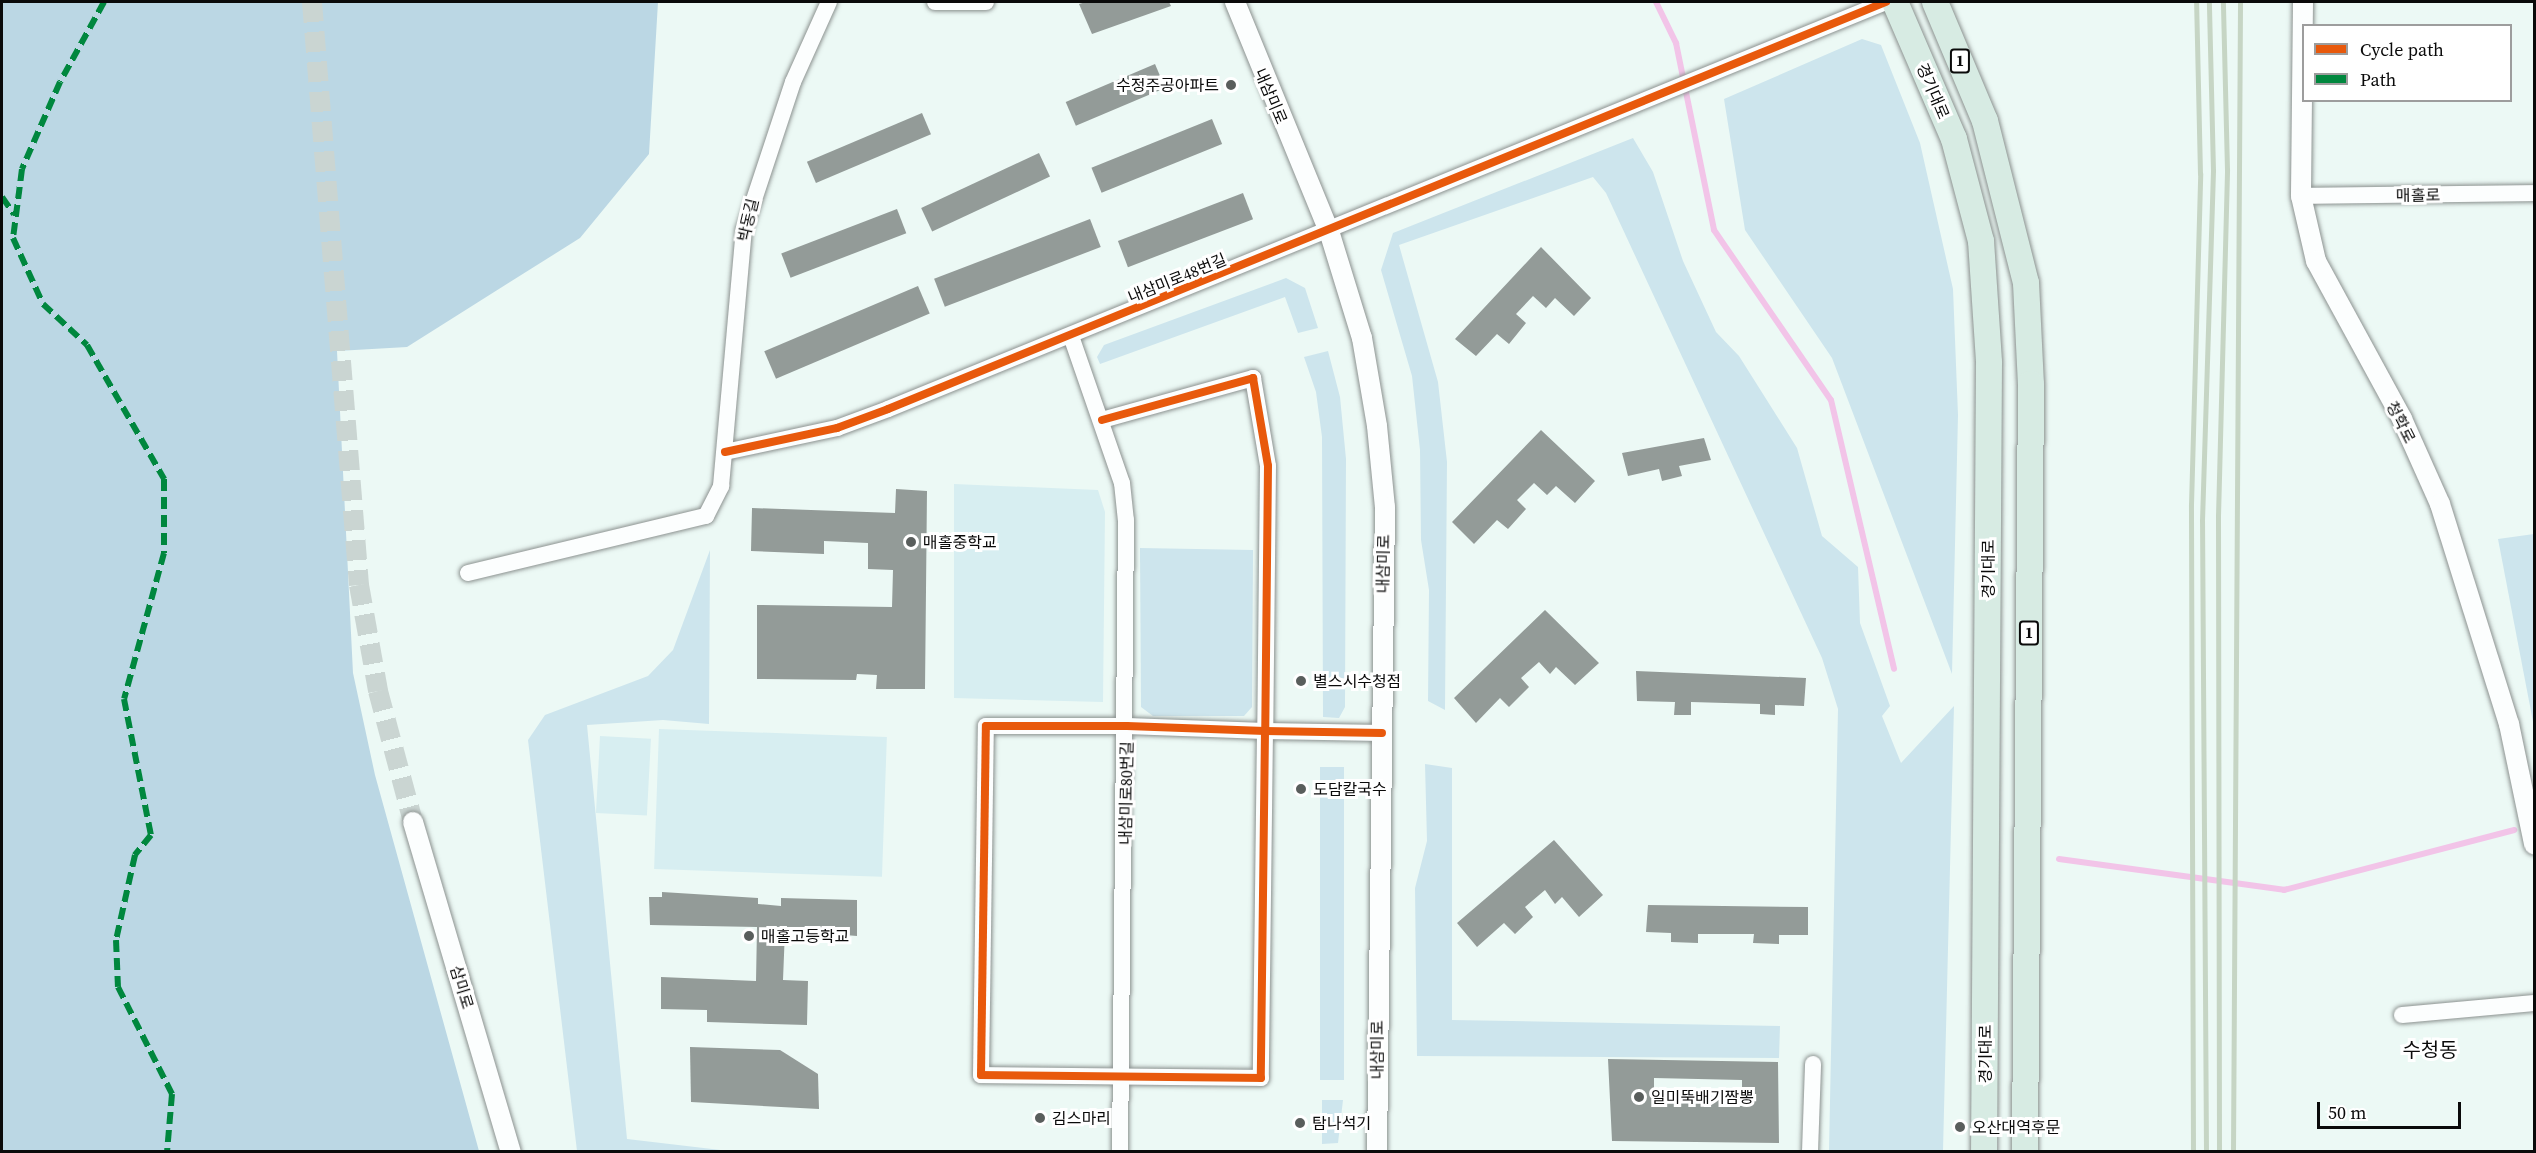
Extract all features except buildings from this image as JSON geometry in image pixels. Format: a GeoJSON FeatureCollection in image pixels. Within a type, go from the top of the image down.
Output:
{"type":"FeatureCollection","features":[{"type":"Feature","properties":{"kind":"main road","name":"경기대로"},"geometry":{"type":"LineString","coordinates":[[1895,2],[1954,139],[1981,241],[1989,363],[1984,1152]]}},
{"type":"Feature","properties":{"kind":"main road","name":"1"},"geometry":{"type":"LineString","coordinates":[[1935,2],[1985,121],[2026,283],[2031,384],[2025,1152]]}},
{"type":"Feature","properties":{"kind":"street","name":"박동길"},"geometry":{"type":"LineString","coordinates":[[468,573],[706,516],[721,486],[744,230],[793,82],[828,2]]}},
{"type":"Feature","properties":{"kind":"street"},"geometry":{"type":"LineString","coordinates":[[935,2],[987,2]]}},
{"type":"Feature","properties":{"kind":"street","name":"내삼미로"},"geometry":{"type":"LineString","coordinates":[[1235,2],[1329,231],[1362,338],[1377,426],[1385,507],[1377,1152]]}},
{"type":"Feature","properties":{"kind":"street","name":"내삼미로48번길"},"geometry":{"type":"LineString","coordinates":[[725,452],[837,428],[1071,336],[1886,2]]}},
{"type":"Feature","properties":{"kind":"street","name":"청학로"},"geometry":{"type":"LineString","coordinates":[[2303,2],[2303,24]]}},
{"type":"Feature","properties":{"kind":"street","name":"청학로"},"geometry":{"type":"LineString","coordinates":[[2302,99],[2301,196],[2316,261],[2336,307],[2402,419],[2440,504],[2510,724],[2535,844]]}},
{"type":"Feature","properties":{"kind":"street","name":"매홀로"},"geometry":{"type":"LineString","coordinates":[[2301,196],[2535,193]]}},
{"type":"Feature","properties":{"kind":"street","name":"내삼미로80번길"},"geometry":{"type":"LineString","coordinates":[[1071,336],[1122,483],[1126,520],[1127,726],[1120,1152]]}},
{"type":"Feature","properties":{"kind":"street"},"geometry":{"type":"LineString","coordinates":[[1102,420],[1253,378],[1268,466],[1265,731],[1261,1078],[981,1075],[986,726],[1127,726],[1265,731],[1382,733]]}},
{"type":"Feature","properties":{"kind":"street","name":"삼미로"},"geometry":{"type":"LineString","coordinates":[[413,822],[512,1152]]}},
{"type":"Feature","properties":{"kind":"street"},"geometry":{"type":"LineString","coordinates":[[2402,1015],[2535,1003]]}},
{"type":"Feature","properties":{"kind":"street"},"geometry":{"type":"LineString","coordinates":[[1810,1152],[1813,1064]]}},
{"type":"Feature","properties":{"kind":"shaded area"},"geometry":{"type":"Polygon","coordinates":[[[2,2],[658,2],[649,154],[580,238],[407,347],[337,351],[353,673],[375,775],[479,1151],[2,1151],[2,2]]]}},
{"type":"Feature","properties":{"kind":"shaded area"},"geometry":{"type":"Polygon","coordinates":[[[1862,39],[1881,45],[1920,143],[1953,289],[1958,415],[1952,674],[1832,358],[1745,230],[1724,99],[1862,39]]]}},
{"type":"Feature","properties":{"kind":"shaded area"},"geometry":{"type":"Polygon","coordinates":[[[1633,138],[1653,172],[1683,261],[1716,332],[1739,356],[1797,448],[1822,536],[1858,567],[1860,623],[1890,706],[1882,716],[1901,763],[1954,706],[1943,1151],[1829,1151],[1838,709],[1822,658],[1606,193],[1593,177],[1399,245],[1438,382],[1447,462],[1445,710],[1428,701],[1429,590],[1421,540],[1420,450],[1412,376],[1381,270],[1393,233],[1633,138]]]}},
{"type":"Feature","properties":{"kind":"shaded area"},"geometry":{"type":"Polygon","coordinates":[[[1286,278],[1305,288],[1318,328],[1298,333],[1285,297],[1100,364],[1097,357],[1104,345],[1286,278]]]}},
{"type":"Feature","properties":{"kind":"shaded area"},"geometry":{"type":"Polygon","coordinates":[[[1328,351],[1340,397],[1346,459],[1345,707],[1339,718],[1323,717],[1322,437],[1316,392],[1304,357],[1328,351]]]}},
{"type":"Feature","properties":{"kind":"shaded area"},"geometry":{"type":"Polygon","coordinates":[[[954,484],[1098,490],[1105,512],[1103,702],[954,698],[954,484]]]}},
{"type":"Feature","properties":{"kind":"shaded area"},"geometry":{"type":"Polygon","coordinates":[[[2534,534],[2534,727],[2498,539],[2534,534]]]}},
{"type":"Feature","properties":{"kind":"shaded area"},"geometry":{"type":"Polygon","coordinates":[[[1140,548],[1253,550],[1252,707],[1244,716],[1153,716],[1141,707],[1140,548]]]}},
{"type":"Feature","properties":{"kind":"shaded area"},"geometry":{"type":"Polygon","coordinates":[[[710,550],[709,724],[663,720],[587,725],[627,1139],[729,1151],[577,1151],[528,740],[545,715],[648,676],[673,650],[710,550]]]}},
{"type":"Feature","properties":{"kind":"shaded area"},"geometry":{"type":"Polygon","coordinates":[[[659,729],[887,737],[882,877],[654,869],[659,729]]]}},
{"type":"Feature","properties":{"kind":"shaded area"},"geometry":{"type":"Polygon","coordinates":[[[600,736],[651,739],[647,816],[596,813],[600,736]]]}},
{"type":"Feature","properties":{"kind":"shaded area"},"geometry":{"type":"Polygon","coordinates":[[[1425,764],[1452,768],[1452,1020],[1780,1026],[1779,1058],[1417,1056],[1415,888],[1427,841],[1425,764]]]}},
{"type":"Feature","properties":{"kind":"shaded area"},"geometry":{"type":"Polygon","coordinates":[[[1320,767],[1344,767],[1344,1080],[1320,1080],[1320,767]]]}},
{"type":"Feature","properties":{"kind":"shaded area"},"geometry":{"type":"Polygon","coordinates":[[[1322,1100],[1343,1100],[1338,1143],[1322,1144],[1322,1100]]]}},
{"type":"Feature","properties":{"kind":"waterway"},"geometry":{"type":"LineString","coordinates":[[1656,2],[1676,43],[1714,230],[1831,400],[1894,669]]}},
{"type":"Feature","properties":{"kind":"waterway"},"geometry":{"type":"LineString","coordinates":[[2059,859],[2284,890],[2514,830]]}},
{"type":"Feature","properties":{"kind":"tunnel"},"geometry":{"type":"LineString","coordinates":[[312,2],[359,585],[378,691],[413,822]]}},
{"type":"Feature","properties":{"kind":"railway"},"geometry":{"type":"LineString","coordinates":[[2193,1152],[2191,505],[2200,174],[2196,2]]}},
{"type":"Feature","properties":{"kind":"railway"},"geometry":{"type":"LineString","coordinates":[[2206,1152],[2202,521],[2213,171],[2209,2]]}},
{"type":"Feature","properties":{"kind":"railway"},"geometry":{"type":"LineString","coordinates":[[2219,1152],[2218,516],[2227,170],[2223,2]]}},
{"type":"Feature","properties":{"kind":"railway"},"geometry":{"type":"LineString","coordinates":[[2233,1152],[2240,2]]}},
{"type":"Feature","properties":{"kind":"marked path"},"geometry":{"type":"LineString","coordinates":[[104,2],[60,82],[22,169],[13,238],[43,304],[87,345],[164,479],[164,553],[124,699],[151,835],[135,855],[116,940],[118,987],[172,1094],[167,1152]]}},
{"type":"Feature","properties":{"kind":"marked path"},"geometry":{"type":"LineString","coordinates":[[2,197],[14,214]]}},
{"type":"Feature","properties":{"kind":"cycle path"},"geometry":{"type":"LineString","coordinates":[[725,452],[837,428],[888,409],[1886,2]]}},
{"type":"Feature","properties":{"kind":"cycle path"},"geometry":{"type":"LineString","coordinates":[[1102,420],[1253,378],[1268,466],[1265,731],[1261,1078],[981,1075],[986,726],[1127,726],[1265,731],[1382,733]]}},
{"type":"Feature","properties":{"kind":"place","name":"수정주공아파트"},"geometry":{"type":"Point","coordinates":[1231,85]}},
{"type":"Feature","properties":{"kind":"place","name":"매홀중학교"},"geometry":{"type":"Point","coordinates":[911,542]}},
{"type":"Feature","properties":{"kind":"place","name":"별스시수청점"},"geometry":{"type":"Point","coordinates":[1301,681]}},
{"type":"Feature","properties":{"kind":"place","name":"도담칼국수"},"geometry":{"type":"Point","coordinates":[1301,789]}},
{"type":"Feature","properties":{"kind":"place","name":"매홀고등학교"},"geometry":{"type":"Point","coordinates":[749,936]}},
{"type":"Feature","properties":{"kind":"place","name":"일미뚝배기짬뽕"},"geometry":{"type":"Point","coordinates":[1639,1097]}},
{"type":"Feature","properties":{"kind":"place","name":"김스마리"},"geometry":{"type":"Point","coordinates":[1040,1118]}},
{"type":"Feature","properties":{"kind":"place","name":"탐나석기"},"geometry":{"type":"Point","coordinates":[1300,1123]}},
{"type":"Feature","properties":{"kind":"place","name":"오산대역후문"},"geometry":{"type":"Point","coordinates":[1960,1127]}},
{"type":"Feature","properties":{"kind":"district","name":"수청동"},"geometry":{"type":"Point","coordinates":[2430,1050]}}]}
